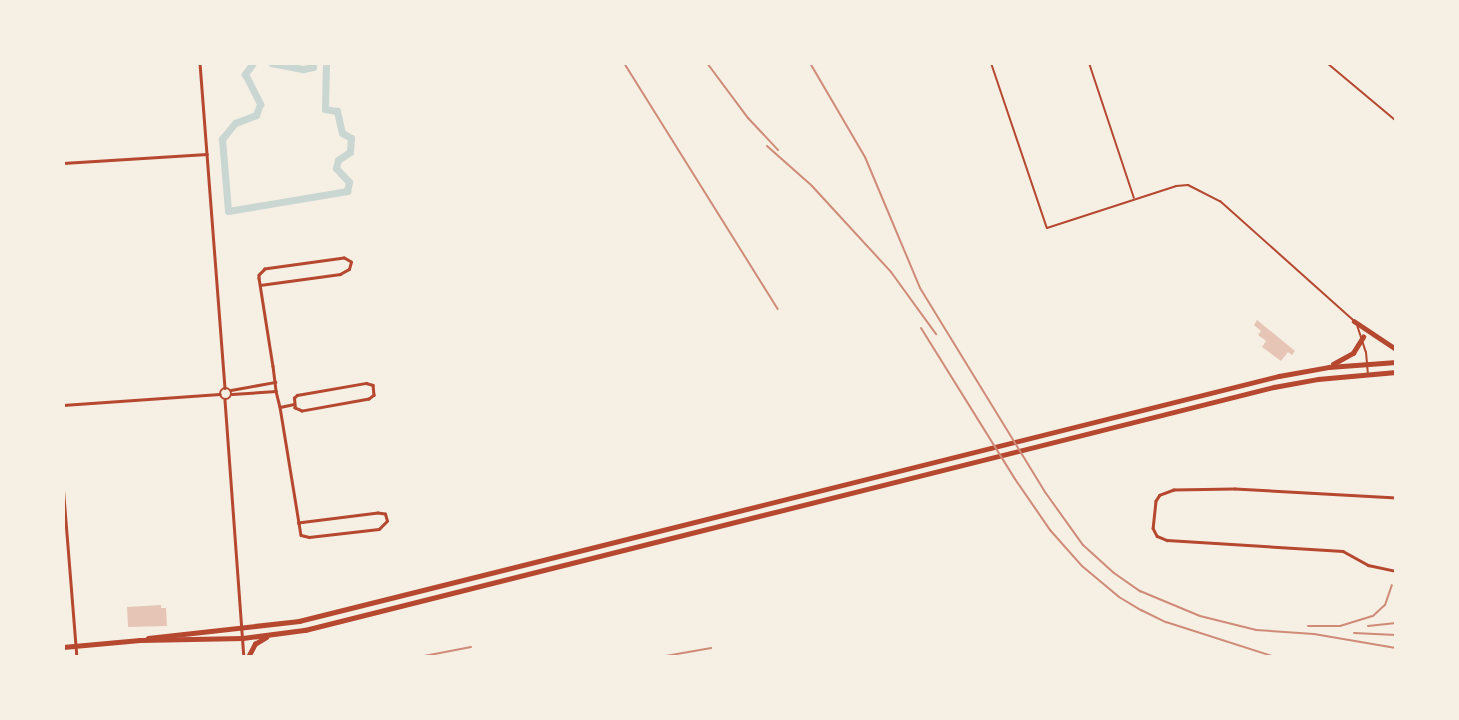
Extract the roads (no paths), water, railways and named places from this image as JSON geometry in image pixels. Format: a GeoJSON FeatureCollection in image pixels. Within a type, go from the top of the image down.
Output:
{"type":"FeatureCollection","features":[{"type":"Feature","properties":{"kind":"main road"},"geometry":{"type":"LineString","coordinates":[[1354,321],[1396,349]]}},
{"type":"Feature","properties":{"kind":"main road"},"geometry":{"type":"LineString","coordinates":[[1329,367],[1353,353],[1363,337]]}},
{"type":"Feature","properties":{"kind":"main road"},"geometry":{"type":"LineString","coordinates":[[140,640],[178,633],[241,629],[336,613],[1279,376],[1329,367],[1396,362]]}},
{"type":"Feature","properties":{"kind":"main road"},"geometry":{"type":"LineString","coordinates":[[63,647],[140,640],[266,636],[342,622],[1296,382],[1396,372]]}},
{"type":"Feature","properties":{"kind":"main road"},"geometry":{"type":"LineString","coordinates":[[246,657],[255,644],[266,636]]}},
{"type":"Feature","properties":{"kind":"street"},"geometry":{"type":"LineString","coordinates":[[63,405],[220,394],[225,388],[200,63]]}},
{"type":"Feature","properties":{"kind":"street"},"geometry":{"type":"LineString","coordinates":[[63,163],[207,154]]}},
{"type":"Feature","properties":{"kind":"street"},"geometry":{"type":"LineString","coordinates":[[260,285],[340,274],[349,269],[351,262],[344,258],[265,269],[259,275],[260,285],[276,391],[301,535],[305,537],[379,529],[387,521],[385,514],[378,513],[299,523]]}},
{"type":"Feature","properties":{"kind":"street"},"geometry":{"type":"LineString","coordinates":[[225,400],[232,392],[275,382]]}},
{"type":"Feature","properties":{"kind":"street"},"geometry":{"type":"LineString","coordinates":[[366,383],[373,385],[372,398],[364,401],[302,411],[296,410],[294,404],[294,398],[300,394],[366,383]]}},
{"type":"Feature","properties":{"kind":"street"},"geometry":{"type":"LineString","coordinates":[[225,388],[232,392],[276,391]]}},
{"type":"Feature","properties":{"kind":"street"},"geometry":{"type":"LineString","coordinates":[[220,394],[225,400],[241,629],[246,657]]}},
{"type":"Feature","properties":{"kind":"street"},"geometry":{"type":"LineString","coordinates":[[280,407],[294,404]]}},
{"type":"Feature","properties":{"kind":"street"},"geometry":{"type":"LineString","coordinates":[[63,484],[77,657]]}},
{"type":"Feature","properties":{"kind":"street"},"geometry":{"type":"LineString","coordinates":[[1396,498],[1189,488],[1166,493],[1156,501],[1153,528],[1161,539],[1343,551],[1375,568],[1396,571]]}},
{"type":"Feature","properties":{"kind":"lane"},"geometry":{"type":"LineString","coordinates":[[992,63],[1047,228],[1134,198],[1182,185],[1200,189],[1220,201],[1354,321],[1363,337],[1368,374]]}},
{"type":"Feature","properties":{"kind":"lane"},"geometry":{"type":"LineString","coordinates":[[1089,63],[1134,198]]}},
{"type":"Feature","properties":{"kind":"lane"},"geometry":{"type":"LineString","coordinates":[[1327,63],[1396,121]]}},
{"type":"Feature","properties":{"kind":"waterway"},"geometry":{"type":"LineString","coordinates":[[253,63],[245,74],[260,104],[256,115],[235,123],[222,139],[228,211],[347,191],[349,182],[336,168],[338,160],[350,152],[351,138],[342,133],[337,111],[325,109],[326,63]]}},
{"type":"Feature","properties":{"kind":"waterway"},"geometry":{"type":"LineString","coordinates":[[271,63],[303,69],[313,67],[312,63]]}},
{"type":"Feature","properties":{"kind":"railway"},"geometry":{"type":"LineString","coordinates":[[624,63],[778,309]]}},
{"type":"Feature","properties":{"kind":"railway"},"geometry":{"type":"LineString","coordinates":[[707,63],[748,118],[778,150]]}},
{"type":"Feature","properties":{"kind":"railway"},"geometry":{"type":"LineString","coordinates":[[810,63],[865,157],[920,288],[1045,492],[1083,545],[1114,573],[1140,591],[1200,616],[1256,630],[1314,634],[1396,648]]}},
{"type":"Feature","properties":{"kind":"railway"},"geometry":{"type":"LineString","coordinates":[[767,146],[812,186],[891,272],[936,334]]}},
{"type":"Feature","properties":{"kind":"railway"},"geometry":{"type":"LineString","coordinates":[[921,328],[1015,479],[1050,530],[1082,566],[1119,597],[1166,622],[1275,657]]}},
{"type":"Feature","properties":{"kind":"railway"},"geometry":{"type":"LineString","coordinates":[[1308,626],[1340,626],[1373,616],[1385,605],[1392,585]]}},
{"type":"Feature","properties":{"kind":"railway"},"geometry":{"type":"LineString","coordinates":[[1368,626],[1396,623]]}},
{"type":"Feature","properties":{"kind":"railway"},"geometry":{"type":"LineString","coordinates":[[1354,633],[1396,635]]}},
{"type":"Feature","properties":{"kind":"railway"},"geometry":{"type":"LineString","coordinates":[[419,657],[471,647]]}},
{"type":"Feature","properties":{"kind":"railway"},"geometry":{"type":"LineString","coordinates":[[660,657],[711,648]]}},
{"type":"Feature","properties":{"kind":"railway"},"geometry":{"type":"LineString","coordinates":[[1233,657],[1255,657]]}}]}
